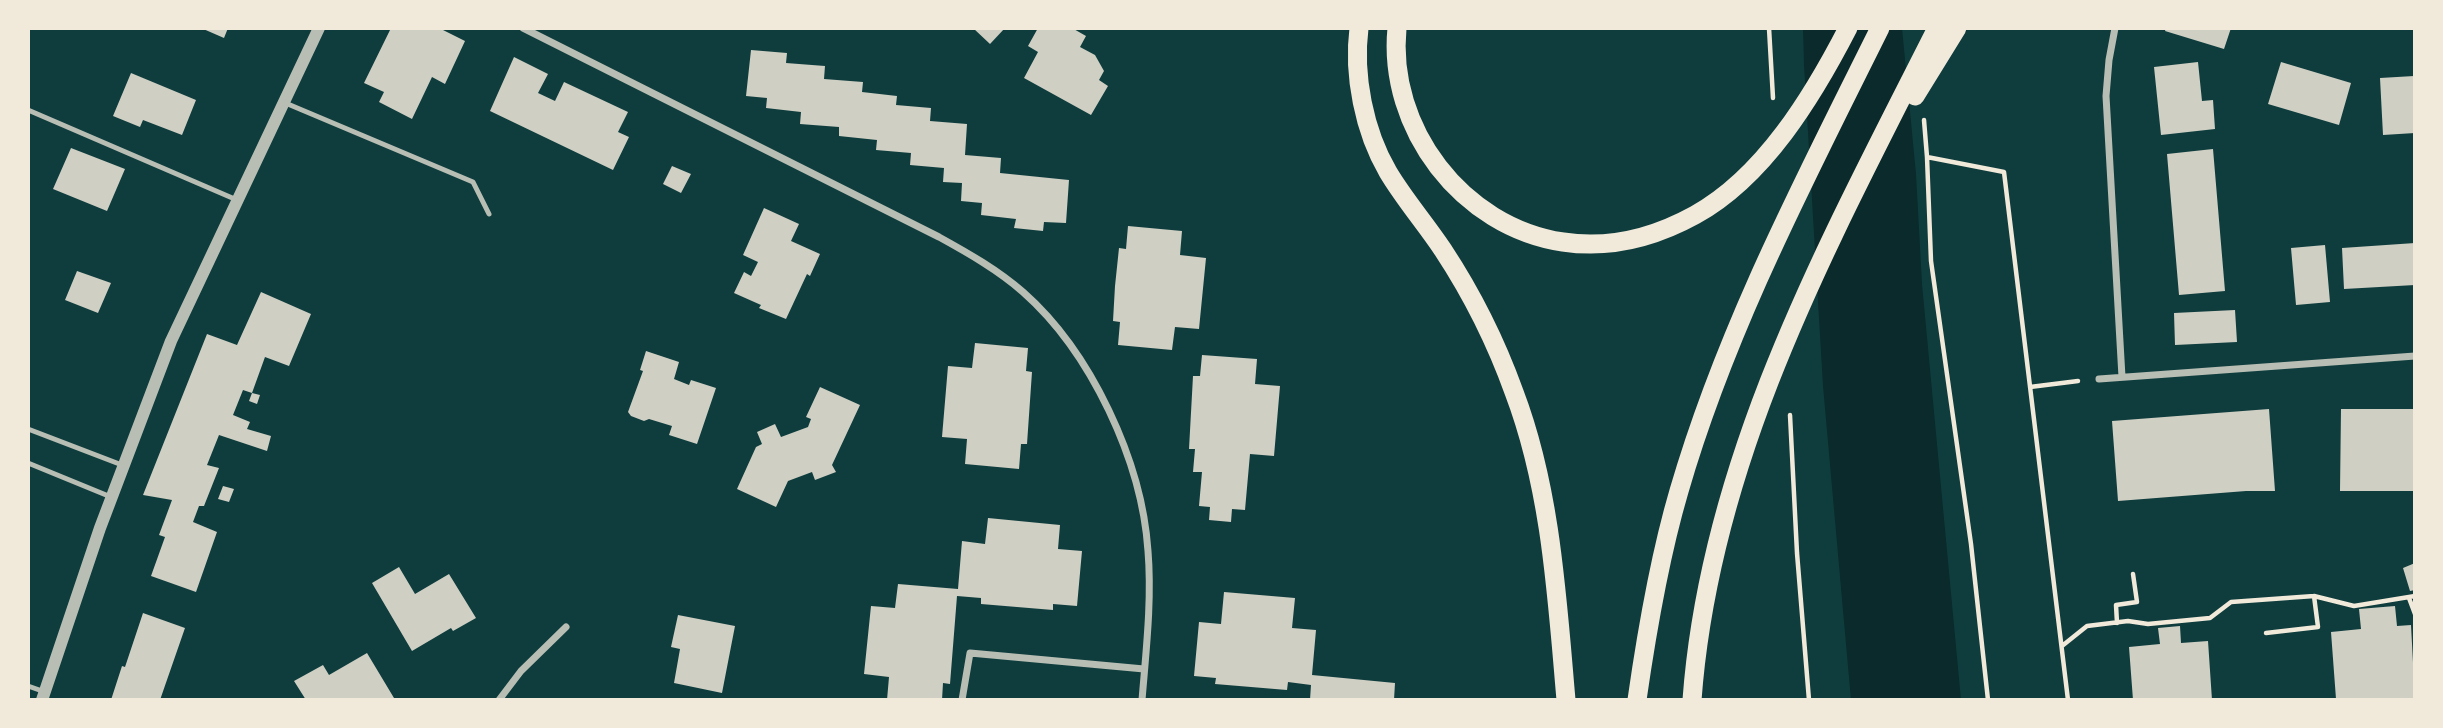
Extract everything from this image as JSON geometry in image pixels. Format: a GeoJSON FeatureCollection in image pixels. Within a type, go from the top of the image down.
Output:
{"type":"FeatureCollection","features":[{"type":"Feature","properties":{"kind":"highway"},"geometry":{"type":"LineString","coordinates":[[1359,28],[1359,69],[1364,108],[1373,139],[1386,170],[1472,297],[1498,351],[1531,442],[1553,561],[1566,700]]}},
{"type":"Feature","properties":{"kind":"highway"},"geometry":{"type":"LineString","coordinates":[[1397,28],[1398,75],[1405,106],[1436,166],[1459,190],[1490,214],[1525,231],[1562,242],[1594,244],[1628,242],[1660,231],[1697,214],[1732,189],[1776,143],[1848,28]]}},
{"type":"Feature","properties":{"kind":"highway"},"geometry":{"type":"LineString","coordinates":[[1637,700],[1661,561],[1679,492],[1726,355],[1800,187],[1880,28]]}},
{"type":"Feature","properties":{"kind":"highway"},"geometry":{"type":"LineString","coordinates":[[1692,700],[1696,652],[1711,563],[1730,492],[1753,424],[1776,363],[1828,245],[1937,28]]}},
{"type":"Feature","properties":{"kind":"highway"},"geometry":{"type":"LineString","coordinates":[[1828,245],[1956,28]]}},
{"type":"Feature","properties":{"kind":"street"},"geometry":{"type":"LineString","coordinates":[[43,696],[122,465],[171,341],[319,28]]}},
{"type":"Feature","properties":{"kind":"street"},"geometry":{"type":"LineString","coordinates":[[523,28],[939,237],[1002,275],[1034,303],[1063,336],[1095,385],[1119,434],[1137,491],[1148,550],[1149,609],[1142,700]]}},
{"type":"Feature","properties":{"kind":"street"},"geometry":{"type":"LineString","coordinates":[[2115,28],[2106,96],[2122,377]]}},
{"type":"Feature","properties":{"kind":"street"},"geometry":{"type":"LineString","coordinates":[[2099,379],[2415,356]]}},
{"type":"Feature","properties":{"kind":"street"},"geometry":{"type":"LineString","coordinates":[[499,700],[521,671],[566,627]]}},
{"type":"Feature","properties":{"kind":"street"},"geometry":{"type":"LineString","coordinates":[[962,700],[970,653],[1144,669]]}},
{"type":"Feature","properties":{"kind":"lane"},"geometry":{"type":"LineString","coordinates":[[283,102],[473,182],[489,214]]}},
{"type":"Feature","properties":{"kind":"lane"},"geometry":{"type":"LineString","coordinates":[[28,110],[237,200]]}},
{"type":"Feature","properties":{"kind":"lane"},"geometry":{"type":"LineString","coordinates":[[28,429],[122,465]]}},
{"type":"Feature","properties":{"kind":"lane"},"geometry":{"type":"LineString","coordinates":[[28,463],[111,497]]}},
{"type":"Feature","properties":{"kind":"lane"},"geometry":{"type":"LineString","coordinates":[[28,686],[43,696]]}},
{"type":"Feature","properties":{"kind":"path"},"geometry":{"type":"LineString","coordinates":[[1924,118],[1931,261],[1971,544],[1988,700]]}},
{"type":"Feature","properties":{"kind":"path"},"geometry":{"type":"LineString","coordinates":[[1927,156],[2004,172],[2068,700]]}},
{"type":"Feature","properties":{"kind":"path"},"geometry":{"type":"LineString","coordinates":[[2030,387],[2099,379]]}},
{"type":"Feature","properties":{"kind":"path"},"geometry":{"type":"LineString","coordinates":[[2117,623],[2116,605],[2137,603],[2133,574]]}},
{"type":"Feature","properties":{"kind":"path"},"geometry":{"type":"LineString","coordinates":[[2061,646],[2087,626],[2128,621],[2148,624],[2210,618],[2231,602],[2314,596],[2354,606],[2412,597],[2415,614]]}},
{"type":"Feature","properties":{"kind":"path"},"geometry":{"type":"LineString","coordinates":[[2266,633],[2318,627],[2314,596]]}},
{"type":"Feature","properties":{"kind":"water"},"geometry":{"type":"Polygon","coordinates":[[[1803,28],[1902,28],[1916,174],[1922,284],[1961,700],[1851,700],[1823,386],[1803,28]]]}},
{"type":"Feature","properties":{"kind":"building"},"geometry":{"type":"Polygon","coordinates":[[[201,28],[228,28],[224,38],[201,28]]]}},
{"type":"Feature","properties":{"kind":"building"},"geometry":{"type":"Polygon","coordinates":[[[391,28],[439,28],[465,41],[445,84],[432,77],[412,119],[379,102],[384,92],[364,83],[391,28]]]}},
{"type":"Feature","properties":{"kind":"building"},"geometry":{"type":"Polygon","coordinates":[[[973,28],[1005,28],[990,44],[973,28]]]}},
{"type":"Feature","properties":{"kind":"building"},"geometry":{"type":"Polygon","coordinates":[[[1038,28],[1072,28],[1086,36],[1080,47],[1095,55],[1104,71],[1099,80],[1108,86],[1091,115],[1024,78],[1038,52],[1028,46],[1038,28]]]}},
{"type":"Feature","properties":{"kind":"building"},"geometry":{"type":"Polygon","coordinates":[[[2166,28],[2231,28],[2224,49],[2165,31],[2166,28]]]}},
{"type":"Feature","properties":{"kind":"building"},"geometry":{"type":"Polygon","coordinates":[[[751,50],[787,53],[786,63],[825,66],[824,79],[863,82],[862,92],[897,96],[896,105],[931,108],[930,121],[967,124],[965,155],[1001,158],[1000,173],[1069,180],[1066,223],[1044,222],[1043,231],[1014,228],[1016,219],[981,215],[982,203],[961,201],[962,183],[943,182],[944,168],[910,165],[911,153],[876,150],[877,140],[839,136],[839,127],[800,124],[801,112],[766,108],[767,98],[746,96],[751,50]]]}},
{"type":"Feature","properties":{"kind":"building"},"geometry":{"type":"Polygon","coordinates":[[[514,57],[548,74],[538,93],[555,101],[564,82],[628,112],[618,132],[629,137],[613,170],[490,111],[514,57]]]}},
{"type":"Feature","properties":{"kind":"building"},"geometry":{"type":"Polygon","coordinates":[[[2198,62],[2202,101],[2213,100],[2215,129],[2161,135],[2154,67],[2198,62]]]}},
{"type":"Feature","properties":{"kind":"building"},"geometry":{"type":"Polygon","coordinates":[[[2281,62],[2351,83],[2339,125],[2268,104],[2281,62]]]}},
{"type":"Feature","properties":{"kind":"building"},"geometry":{"type":"Polygon","coordinates":[[[131,73],[196,100],[182,135],[143,120],[140,127],[113,116],[131,73]]]}},
{"type":"Feature","properties":{"kind":"building"},"geometry":{"type":"Polygon","coordinates":[[[2414,76],[2415,133],[2383,135],[2380,78],[2414,76]]]}},
{"type":"Feature","properties":{"kind":"building"},"geometry":{"type":"Polygon","coordinates":[[[71,148],[125,169],[107,211],[53,189],[71,148]]]}},
{"type":"Feature","properties":{"kind":"building"},"geometry":{"type":"Polygon","coordinates":[[[2213,149],[2225,291],[2179,295],[2167,154],[2213,149]]]}},
{"type":"Feature","properties":{"kind":"building"},"geometry":{"type":"Polygon","coordinates":[[[672,166],[691,174],[681,193],[663,184],[672,166]]]}},
{"type":"Feature","properties":{"kind":"building"},"geometry":{"type":"Polygon","coordinates":[[[764,208],[799,224],[791,241],[820,254],[810,276],[807,274],[786,319],[759,308],[761,305],[734,293],[744,272],[751,276],[758,262],[743,255],[764,208]]]}},
{"type":"Feature","properties":{"kind":"building"},"geometry":{"type":"Polygon","coordinates":[[[1128,226],[1182,231],[1180,255],[1206,258],[1199,329],[1175,327],[1172,350],[1118,345],[1120,322],[1113,321],[1115,286],[1119,248],[1126,249],[1128,226]]]}},
{"type":"Feature","properties":{"kind":"building"},"geometry":{"type":"Polygon","coordinates":[[[2415,243],[2415,285],[2344,289],[2342,248],[2415,243]]]}},
{"type":"Feature","properties":{"kind":"building"},"geometry":{"type":"Polygon","coordinates":[[[2325,245],[2330,302],[2296,305],[2291,248],[2325,245]]]}},
{"type":"Feature","properties":{"kind":"building"},"geometry":{"type":"Polygon","coordinates":[[[77,271],[111,283],[98,313],[65,300],[77,271]]]}},
{"type":"Feature","properties":{"kind":"building"},"geometry":{"type":"Polygon","coordinates":[[[261,292],[311,314],[289,366],[265,357],[252,393],[243,390],[233,415],[250,422],[247,429],[271,436],[267,451],[219,435],[207,465],[219,468],[204,506],[199,506],[193,522],[217,532],[196,592],[151,576],[165,537],[159,535],[172,500],[143,495],[207,334],[237,345],[261,292]]]}},
{"type":"Feature","properties":{"kind":"building"},"geometry":{"type":"Polygon","coordinates":[[[2235,310],[2237,342],[2175,345],[2174,313],[2235,310]]]}},
{"type":"Feature","properties":{"kind":"building"},"geometry":{"type":"Polygon","coordinates":[[[975,343],[1028,348],[1026,371],[1032,372],[1027,444],[1021,444],[1019,469],[965,464],[967,439],[942,437],[948,366],[972,368],[975,343]]]}},
{"type":"Feature","properties":{"kind":"building"},"geometry":{"type":"Polygon","coordinates":[[[646,351],[679,362],[674,379],[689,385],[691,380],[716,388],[697,444],[669,435],[672,426],[649,419],[644,421],[628,412],[643,371],[640,370],[646,351]]]}},
{"type":"Feature","properties":{"kind":"building"},"geometry":{"type":"Polygon","coordinates":[[[1202,355],[1257,359],[1255,384],[1280,386],[1274,456],[1250,454],[1245,510],[1232,509],[1231,522],[1209,520],[1210,507],[1199,506],[1202,472],[1193,472],[1195,449],[1189,449],[1193,376],[1200,376],[1202,355]]]}},
{"type":"Feature","properties":{"kind":"building"},"geometry":{"type":"Polygon","coordinates":[[[820,387],[860,405],[832,465],[836,472],[815,480],[812,472],[788,481],[776,507],[737,489],[756,447],[762,444],[757,432],[775,424],[781,437],[808,427],[811,419],[806,417],[820,387]]]}},
{"type":"Feature","properties":{"kind":"building"},"geometry":{"type":"Polygon","coordinates":[[[252,393],[260,395],[257,404],[249,401],[252,393]]]}},
{"type":"Feature","properties":{"kind":"building"},"geometry":{"type":"Polygon","coordinates":[[[2269,409],[2275,491],[2118,501],[2112,421],[2269,409]]]}},
{"type":"Feature","properties":{"kind":"building"},"geometry":{"type":"Polygon","coordinates":[[[2341,409],[2415,409],[2415,491],[2340,491],[2341,409]]]}},
{"type":"Feature","properties":{"kind":"building"},"geometry":{"type":"Polygon","coordinates":[[[223,486],[234,489],[229,502],[218,499],[223,486]]]}},
{"type":"Feature","properties":{"kind":"building"},"geometry":{"type":"Polygon","coordinates":[[[988,518],[1060,525],[1058,549],[1082,551],[1077,606],[1053,604],[1053,610],[981,604],[981,598],[957,596],[950,684],[943,683],[942,700],[887,700],[889,677],[864,674],[871,606],[895,608],[898,584],[958,589],[962,541],[985,544],[988,518]]]}},
{"type":"Feature","properties":{"kind":"building"},"geometry":{"type":"Polygon","coordinates":[[[2415,563],[2415,590],[2410,591],[2403,568],[2415,563]]]}},
{"type":"Feature","properties":{"kind":"building"},"geometry":{"type":"Polygon","coordinates":[[[399,567],[415,594],[449,574],[476,618],[453,631],[451,628],[412,651],[372,583],[399,567]]]}},
{"type":"Feature","properties":{"kind":"building"},"geometry":{"type":"Polygon","coordinates":[[[1224,592],[1295,598],[1292,628],[1316,630],[1312,675],[1395,683],[1394,700],[1310,700],[1311,685],[1288,682],[1287,690],[1215,684],[1216,678],[1194,676],[1199,622],[1221,624],[1224,592]]]}},
{"type":"Feature","properties":{"kind":"building"},"geometry":{"type":"Polygon","coordinates":[[[2395,606],[2397,626],[2411,625],[2415,700],[2336,699],[2331,632],[2361,629],[2359,609],[2395,606]]]}},
{"type":"Feature","properties":{"kind":"building"},"geometry":{"type":"Polygon","coordinates":[[[143,613],[185,628],[160,700],[111,700],[122,666],[125,667],[143,613]]]}},
{"type":"Feature","properties":{"kind":"building"},"geometry":{"type":"Polygon","coordinates":[[[678,615],[735,626],[722,693],[674,683],[680,649],[671,647],[678,615]]]}},
{"type":"Feature","properties":{"kind":"building"},"geometry":{"type":"Polygon","coordinates":[[[2180,626],[2181,643],[2208,641],[2212,700],[2133,700],[2129,647],[2160,644],[2158,628],[2180,626]]]}},
{"type":"Feature","properties":{"kind":"building"},"geometry":{"type":"Polygon","coordinates":[[[367,653],[394,698],[391,700],[306,700],[294,681],[323,665],[329,675],[367,653]]]}}]}
